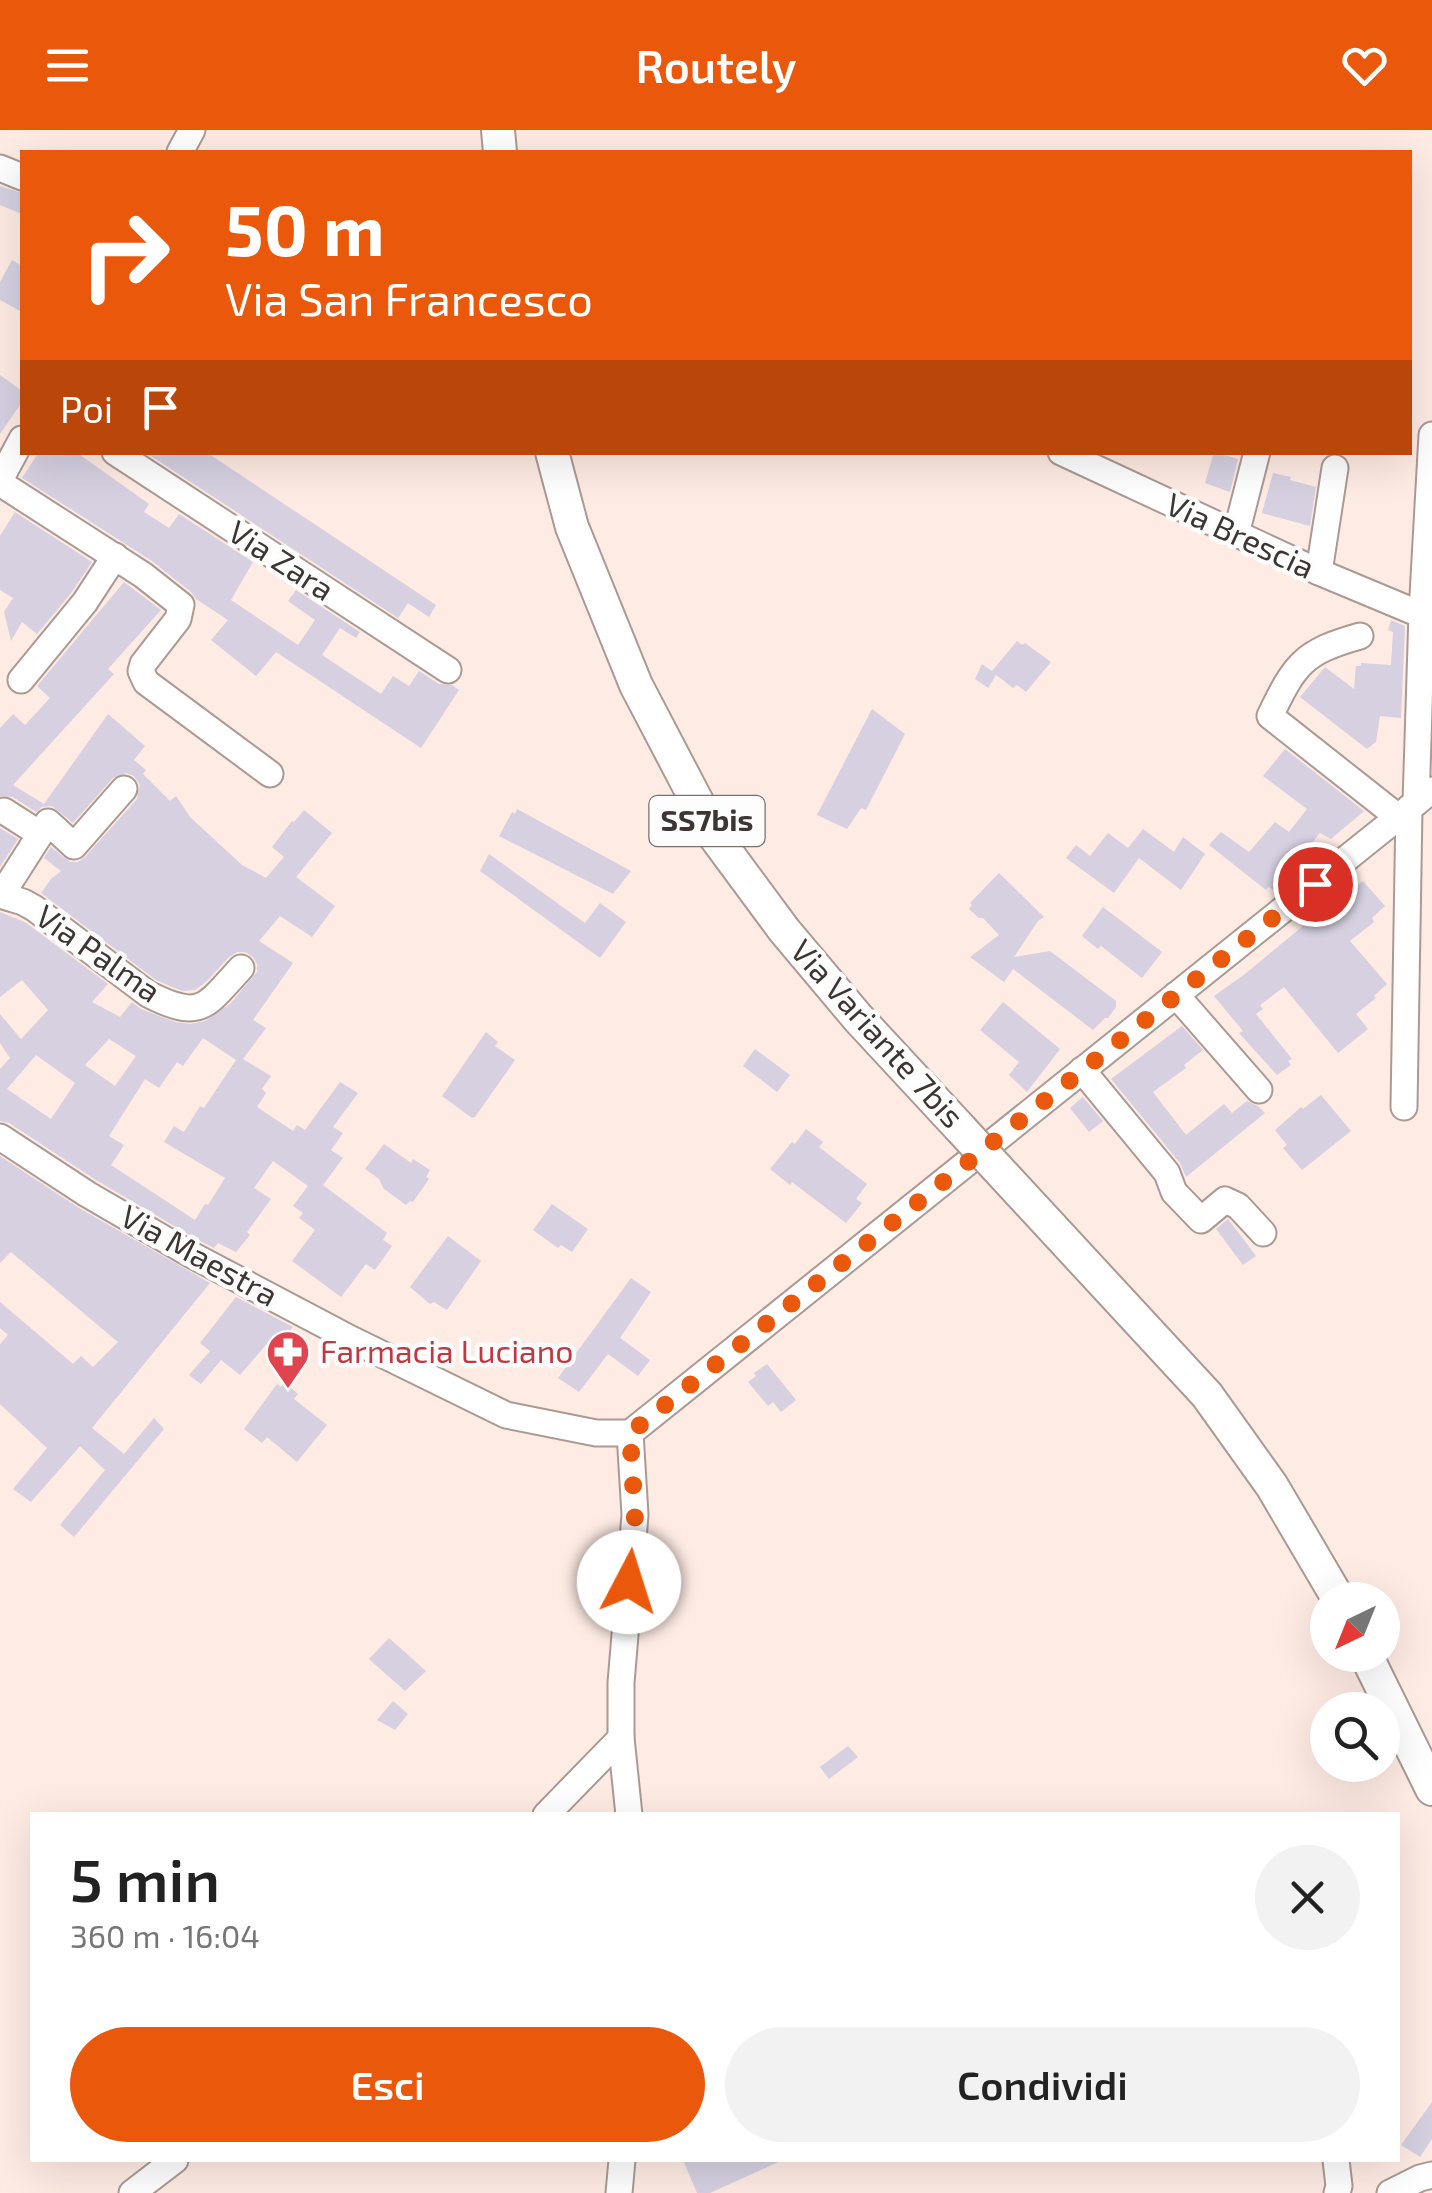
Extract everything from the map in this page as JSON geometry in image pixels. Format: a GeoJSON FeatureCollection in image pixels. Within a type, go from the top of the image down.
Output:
{"type":"FeatureCollection","features":[{"type":"Feature","properties":{"kind":"main road","name":"Via Variante 7bis"},"geometry":{"type":"LineString","coordinates":[[553,455],[572,527],[636,685],[716,838],[784,930],[858,1018],[1206,1395],[1272,1486],[1328,1582]]}},
{"type":"Feature","properties":{"kind":"main road"},"geometry":{"type":"LineString","coordinates":[[1374,1672],[1432,1789]]}},
{"type":"Feature","properties":{"kind":"street"},"geometry":{"type":"LineString","coordinates":[[1404,1107],[1432,435]]}},
{"type":"Feature","properties":{"kind":"street"},"geometry":{"type":"LineString","coordinates":[[20,443],[0,481],[182,605],[178,620],[143,664],[141,671],[146,682],[270,774]]}},
{"type":"Feature","properties":{"kind":"street","name":"Via Zara"},"geometry":{"type":"LineString","coordinates":[[120,455],[448,670]]}},
{"type":"Feature","properties":{"kind":"street","name":"Via Brescia"},"geometry":{"type":"LineString","coordinates":[[1067,455],[1319,572],[1425,614]]}},
{"type":"Feature","properties":{"kind":"street"},"geometry":{"type":"LineString","coordinates":[[1236,534],[1256,455]]}},
{"type":"Feature","properties":{"kind":"street"},"geometry":{"type":"LineString","coordinates":[[1319,572],[1335,468]]}},
{"type":"Feature","properties":{"kind":"street"},"geometry":{"type":"LineString","coordinates":[[21,680],[86,602],[115,556]]}},
{"type":"Feature","properties":{"kind":"street"},"geometry":{"type":"LineString","coordinates":[[1360,636],[1332,644],[1300,663],[1270,716],[1414,805]]}},
{"type":"Feature","properties":{"kind":"street"},"geometry":{"type":"LineString","coordinates":[[1,895],[48,822],[74,846],[124,789]]}},
{"type":"Feature","properties":{"kind":"street"},"geometry":{"type":"LineString","coordinates":[[628,1812],[621,1738],[635,1516],[630,1433],[1414,805]]}},
{"type":"Feature","properties":{"kind":"street"},"geometry":{"type":"LineString","coordinates":[[4,811],[40,834]]}},
{"type":"Feature","properties":{"kind":"street","name":"Via Palma"},"geometry":{"type":"LineString","coordinates":[[1,895],[34,908],[148,994],[168,1004],[198,1009],[207,1005],[241,968]]}},
{"type":"Feature","properties":{"kind":"street"},"geometry":{"type":"LineString","coordinates":[[1176,996],[1259,1090]]}},
{"type":"Feature","properties":{"kind":"street"},"geometry":{"type":"LineString","coordinates":[[1082,1070],[1167,1173],[1174,1192],[1201,1220],[1225,1200],[1238,1206],[1264,1233]]}},
{"type":"Feature","properties":{"kind":"street","name":"Via Maestra"},"geometry":{"type":"LineString","coordinates":[[0,1137],[190,1254],[351,1339],[506,1414],[596,1433],[630,1433]]}},
{"type":"Feature","properties":{"kind":"street"},"geometry":{"type":"LineString","coordinates":[[549,1812],[621,1738]]}},
{"type":"Feature","properties":{"kind":"street"},"geometry":{"type":"LineString","coordinates":[[132,2193],[172,2162]]}},
{"type":"Feature","properties":{"kind":"street"},"geometry":{"type":"LineString","coordinates":[[620,2193],[622,2162]]}},
{"type":"Feature","properties":{"kind":"street"},"geometry":{"type":"LineString","coordinates":[[1336,2162],[1337,2193]]}},
{"type":"Feature","properties":{"kind":"street"},"geometry":{"type":"LineString","coordinates":[[1390,2193],[1432,2175]]}},
{"type":"Feature","properties":{"kind":"building"},"geometry":{"type":"Polygon","coordinates":[[[0,186],[20,192],[20,213],[0,205],[0,186]]]}},
{"type":"Feature","properties":{"kind":"building"},"geometry":{"type":"Polygon","coordinates":[[[12,260],[20,265],[20,311],[0,300],[0,282],[12,260]]]}},
{"type":"Feature","properties":{"kind":"building"},"geometry":{"type":"Polygon","coordinates":[[[0,375],[20,390],[20,405],[0,434],[0,375]]]}},
{"type":"Feature","properties":{"kind":"building"},"geometry":{"type":"Polygon","coordinates":[[[37,455],[80,455],[149,504],[144,512],[169,528],[179,514],[253,562],[231,600],[298,645],[315,620],[288,601],[296,590],[360,632],[356,638],[340,628],[322,655],[381,694],[393,676],[409,686],[419,671],[439,684],[459,690],[421,748],[276,652],[256,676],[211,640],[228,620],[196,599],[152,561],[22,478],[37,455]]]}},
{"type":"Feature","properties":{"kind":"building"},"geometry":{"type":"Polygon","coordinates":[[[150,455],[211,455],[436,605],[429,617],[408,603],[398,618],[150,455]]]}},
{"type":"Feature","properties":{"kind":"building"},"geometry":{"type":"Polygon","coordinates":[[[1213,455],[1238,459],[1230,492],[1205,483],[1213,455]]]}},
{"type":"Feature","properties":{"kind":"building"},"geometry":{"type":"Polygon","coordinates":[[[1273,473],[1316,487],[1310,526],[1262,513],[1273,473]]]}},
{"type":"Feature","properties":{"kind":"building"},"geometry":{"type":"Polygon","coordinates":[[[15,512],[92,562],[37,634],[22,622],[11,641],[4,612],[13,598],[0,590],[0,536],[15,512]]]}},
{"type":"Feature","properties":{"kind":"building"},"geometry":{"type":"Polygon","coordinates":[[[124,582],[161,610],[108,669],[114,674],[13,785],[44,804],[108,714],[145,746],[134,760],[146,770],[143,774],[170,801],[176,796],[190,817],[242,865],[266,878],[284,857],[272,847],[304,810],[332,833],[296,877],[335,906],[312,937],[280,916],[259,941],[293,963],[253,1020],[266,1028],[243,1059],[271,1076],[257,1107],[293,1131],[297,1125],[305,1130],[340,1082],[358,1093],[333,1127],[343,1133],[331,1150],[343,1158],[323,1185],[387,1233],[383,1240],[392,1246],[375,1270],[366,1264],[341,1297],[292,1261],[315,1230],[299,1218],[303,1213],[293,1206],[308,1186],[273,1161],[254,1188],[271,1199],[236,1252],[218,1243],[214,1248],[198,1240],[0,1121],[0,1069],[10,1058],[0,1043],[0,1014],[21,1039],[48,1010],[22,980],[0,997],[0,912],[25,922],[108,984],[92,1002],[120,1017],[132,1002],[175,1022],[205,1021],[230,1004],[257,972],[253,957],[237,952],[195,990],[172,987],[156,980],[41,893],[61,871],[44,858],[51,847],[70,862],[78,862],[137,799],[140,785],[126,773],[113,778],[73,823],[52,806],[36,812],[13,797],[0,796],[0,728],[13,714],[25,725],[50,698],[37,686],[124,582]],[[203,1038],[183,1066],[177,1062],[159,1088],[145,1079],[109,1136],[124,1145],[111,1165],[195,1220],[225,1178],[164,1142],[174,1126],[184,1132],[236,1060],[203,1038]],[[109,1039],[85,1065],[115,1086],[136,1056],[109,1039]],[[36,1055],[7,1089],[51,1119],[75,1083],[36,1055]]]}},
{"type":"Feature","properties":{"kind":"building"},"geometry":{"type":"Polygon","coordinates":[[[1391,620],[1405,626],[1401,718],[1380,716],[1376,742],[1367,749],[1300,697],[1325,667],[1354,689],[1356,666],[1391,665],[1391,620]]]}},
{"type":"Feature","properties":{"kind":"building"},"geometry":{"type":"Polygon","coordinates":[[[1017,641],[1051,662],[1026,692],[996,675],[988,688],[975,679],[982,664],[992,671],[1017,641]]]}},
{"type":"Feature","properties":{"kind":"building"},"geometry":{"type":"Polygon","coordinates":[[[872,709],[905,734],[866,810],[861,808],[847,829],[817,815],[872,709]]]}},
{"type":"Feature","properties":{"kind":"building"},"geometry":{"type":"Polygon","coordinates":[[[1285,749],[1364,811],[1331,839],[1320,833],[1273,890],[1266,890],[1209,845],[1221,832],[1249,852],[1275,822],[1289,832],[1307,809],[1263,776],[1285,749]]]}},
{"type":"Feature","properties":{"kind":"building"},"geometry":{"type":"Polygon","coordinates":[[[517,809],[631,871],[613,894],[499,836],[517,809]]]}},
{"type":"Feature","properties":{"kind":"building"},"geometry":{"type":"Polygon","coordinates":[[[0,828],[18,839],[0,867],[0,828]]]}},
{"type":"Feature","properties":{"kind":"building"},"geometry":{"type":"Polygon","coordinates":[[[1143,829],[1174,852],[1183,837],[1205,854],[1181,890],[1139,858],[1114,893],[1066,858],[1076,845],[1090,856],[1108,833],[1128,848],[1143,829]]]}},
{"type":"Feature","properties":{"kind":"building"},"geometry":{"type":"Polygon","coordinates":[[[489,854],[585,923],[600,903],[626,922],[600,958],[480,871],[489,854]]]}},
{"type":"Feature","properties":{"kind":"building"},"geometry":{"type":"Polygon","coordinates":[[[999,873],[1044,917],[1014,957],[1050,951],[1116,1001],[1108,1018],[1093,1030],[1013,969],[1004,982],[970,957],[999,935],[969,909],[970,903],[999,873]]]}},
{"type":"Feature","properties":{"kind":"building"},"geometry":{"type":"Polygon","coordinates":[[[1363,881],[1385,906],[1372,918],[1374,922],[1350,941],[1387,984],[1356,1014],[1368,1029],[1338,1053],[1284,987],[1260,1005],[1263,1009],[1256,1014],[1292,1059],[1288,1061],[1291,1065],[1277,1075],[1239,1033],[1243,1031],[1214,996],[1351,886],[1363,881]]]}},
{"type":"Feature","properties":{"kind":"building"},"geometry":{"type":"Polygon","coordinates":[[[1103,907],[1162,952],[1142,978],[1082,936],[1103,907]]]}},
{"type":"Feature","properties":{"kind":"building"},"geometry":{"type":"Polygon","coordinates":[[[1003,1002],[1060,1049],[1027,1092],[1009,1075],[1019,1062],[980,1030],[1003,1002]]]}},
{"type":"Feature","properties":{"kind":"building"},"geometry":{"type":"Polygon","coordinates":[[[1182,1026],[1203,1050],[1153,1092],[1186,1135],[1224,1104],[1232,1113],[1247,1101],[1265,1113],[1186,1177],[1180,1163],[1111,1079],[1182,1026]]]}},
{"type":"Feature","properties":{"kind":"building"},"geometry":{"type":"Polygon","coordinates":[[[486,1032],[498,1042],[495,1046],[515,1060],[472,1118],[442,1096],[486,1032]]]}},
{"type":"Feature","properties":{"kind":"building"},"geometry":{"type":"Polygon","coordinates":[[[755,1049],[790,1075],[777,1092],[743,1066],[755,1049]]]}},
{"type":"Feature","properties":{"kind":"building"},"geometry":{"type":"Polygon","coordinates":[[[1321,1095],[1351,1131],[1302,1170],[1283,1148],[1287,1145],[1275,1130],[1321,1095]]]}},
{"type":"Feature","properties":{"kind":"building"},"geometry":{"type":"Polygon","coordinates":[[[1083,1097],[1103,1121],[1089,1132],[1070,1108],[1083,1097]]]}},
{"type":"Feature","properties":{"kind":"building"},"geometry":{"type":"Polygon","coordinates":[[[806,1129],[823,1142],[819,1147],[867,1184],[856,1199],[862,1203],[846,1223],[770,1169],[806,1129]]]}},
{"type":"Feature","properties":{"kind":"building"},"geometry":{"type":"Polygon","coordinates":[[[384,1144],[411,1163],[413,1159],[430,1170],[426,1177],[429,1179],[413,1202],[406,1205],[365,1169],[384,1144]]]}},
{"type":"Feature","properties":{"kind":"building"},"geometry":{"type":"Polygon","coordinates":[[[0,1156],[79,1208],[210,1283],[92,1428],[124,1454],[154,1418],[164,1429],[74,1537],[60,1525],[105,1470],[80,1446],[31,1502],[13,1489],[47,1448],[0,1404],[0,1344],[8,1335],[0,1328],[0,1302],[73,1364],[81,1356],[93,1367],[118,1342],[11,1252],[0,1263],[0,1156]]]}},
{"type":"Feature","properties":{"kind":"building"},"geometry":{"type":"Polygon","coordinates":[[[552,1204],[588,1229],[572,1252],[561,1245],[558,1248],[533,1230],[552,1204]]]}},
{"type":"Feature","properties":{"kind":"building"},"geometry":{"type":"Polygon","coordinates":[[[1228,1219],[1256,1256],[1243,1265],[1216,1229],[1228,1219]]]}},
{"type":"Feature","properties":{"kind":"building"},"geometry":{"type":"Polygon","coordinates":[[[448,1236],[481,1261],[447,1310],[434,1302],[430,1304],[410,1287],[448,1236]]]}},
{"type":"Feature","properties":{"kind":"building"},"geometry":{"type":"Polygon","coordinates":[[[631,1278],[651,1292],[620,1338],[650,1360],[638,1376],[608,1354],[579,1392],[558,1378],[631,1278]]]}},
{"type":"Feature","properties":{"kind":"building"},"geometry":{"type":"Polygon","coordinates":[[[236,1297],[293,1327],[278,1344],[271,1339],[240,1375],[221,1360],[201,1384],[189,1375],[210,1351],[200,1343],[236,1297]]]}},
{"type":"Feature","properties":{"kind":"building"},"geometry":{"type":"Polygon","coordinates":[[[767,1364],[796,1400],[781,1412],[773,1402],[768,1406],[748,1382],[767,1364]]]}},
{"type":"Feature","properties":{"kind":"building"},"geometry":{"type":"Polygon","coordinates":[[[284,1382],[298,1394],[294,1399],[327,1425],[297,1462],[267,1437],[262,1443],[244,1429],[277,1384],[281,1387],[284,1382]]]}},
{"type":"Feature","properties":{"kind":"building"},"geometry":{"type":"Polygon","coordinates":[[[389,1638],[426,1671],[405,1691],[369,1659],[389,1638]]]}},
{"type":"Feature","properties":{"kind":"building"},"geometry":{"type":"Polygon","coordinates":[[[393,1701],[408,1714],[395,1730],[377,1720],[393,1701]]]}},
{"type":"Feature","properties":{"kind":"building"},"geometry":{"type":"Polygon","coordinates":[[[848,1746],[858,1757],[829,1779],[820,1767],[848,1746]]]}},
{"type":"Feature","properties":{"kind":"building"},"geometry":{"type":"Polygon","coordinates":[[[1432,2102],[1432,2139],[1420,2157],[1401,2145],[1432,2102]]]}},
{"type":"Feature","properties":{"kind":"building"},"geometry":{"type":"Polygon","coordinates":[[[684,2162],[779,2162],[710,2193],[697,2193],[684,2162]]]}},
{"type":"Feature","properties":{"kind":"place","name":"Farmacia Luciano"},"geometry":{"type":"Point","coordinates":[288,1390]}},
{"type":"Feature","properties":{"kind":"route"},"geometry":{"type":"LineString","coordinates":[[629,1582],[635,1516],[630,1433],[1315,884]]}}]}
